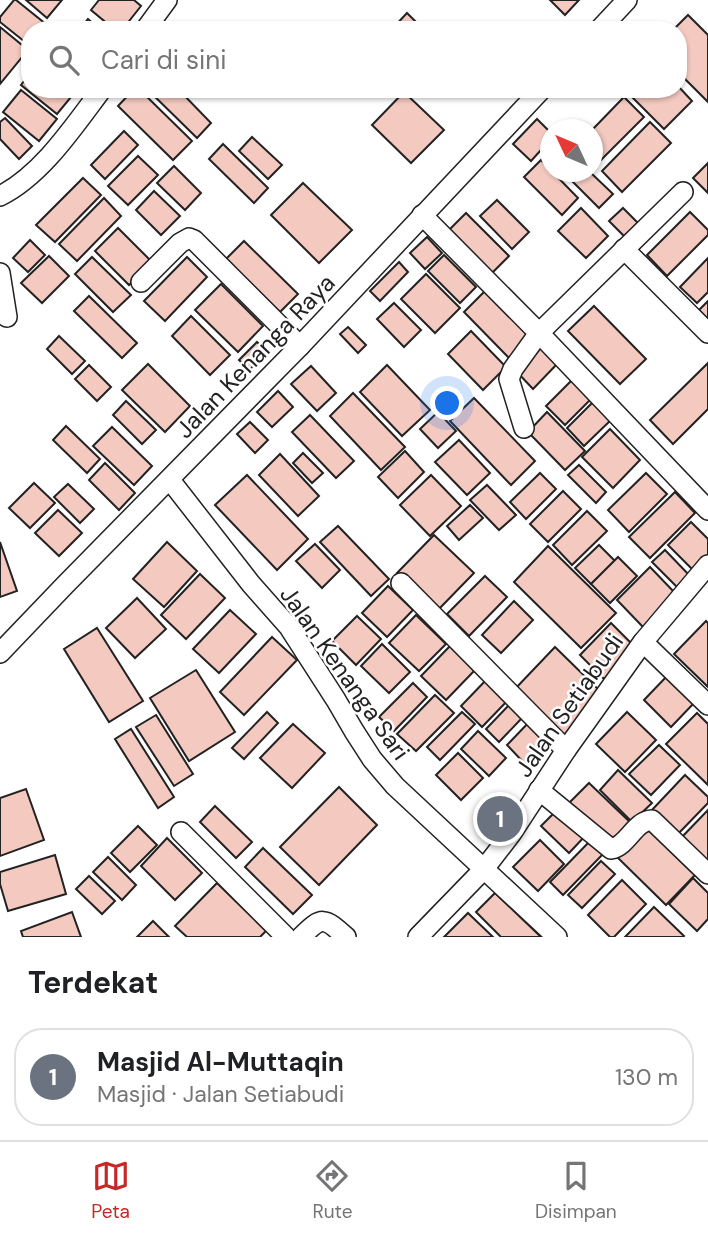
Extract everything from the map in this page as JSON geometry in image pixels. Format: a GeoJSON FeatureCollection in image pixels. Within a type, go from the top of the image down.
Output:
{"type":"FeatureCollection","features":[{"type":"Feature","properties":{"kind":"street"},"geometry":{"type":"LineString","coordinates":[[152,21],[167,0]]}},
{"type":"Feature","properties":{"kind":"street"},"geometry":{"type":"LineString","coordinates":[[607,21],[627,0]]}},
{"type":"Feature","properties":{"kind":"street"},"geometry":{"type":"LineString","coordinates":[[0,196],[23,180],[51,153],[95,98]]}},
{"type":"Feature","properties":{"kind":"street","name":"Jalan Kenanga Raya"},"geometry":{"type":"LineString","coordinates":[[0,653],[300,346],[533,98]]}},
{"type":"Feature","properties":{"kind":"street"},"geometry":{"type":"LineString","coordinates":[[524,428],[509,379],[513,369],[539,333],[683,192]]}},
{"type":"Feature","properties":{"kind":"street"},"geometry":{"type":"LineString","coordinates":[[422,215],[708,510]]}},
{"type":"Feature","properties":{"kind":"street"},"geometry":{"type":"LineString","coordinates":[[141,282],[180,243],[194,240],[300,346]]}},
{"type":"Feature","properties":{"kind":"street"},"geometry":{"type":"LineString","coordinates":[[624,249],[708,332]]}},
{"type":"Feature","properties":{"kind":"street"},"geometry":{"type":"LineString","coordinates":[[0,273],[6,317]]}},
{"type":"Feature","properties":{"kind":"street","name":"Jalan Kenanga Sari"},"geometry":{"type":"LineString","coordinates":[[170,480],[251,584],[289,627],[372,759],[395,786],[558,937]]}},
{"type":"Feature","properties":{"kind":"street","name":"Jalan Setiabudi"},"geometry":{"type":"LineString","coordinates":[[418,937],[484,869],[643,642],[706,570]]}},
{"type":"Feature","properties":{"kind":"street"},"geometry":{"type":"LineString","coordinates":[[401,583],[566,750]]}},
{"type":"Feature","properties":{"kind":"street"},"geometry":{"type":"LineString","coordinates":[[643,642],[708,705]]}},
{"type":"Feature","properties":{"kind":"street"},"geometry":{"type":"LineString","coordinates":[[539,790],[611,849],[618,847],[645,821],[654,821],[708,874]]}},
{"type":"Feature","properties":{"kind":"street"},"geometry":{"type":"LineString","coordinates":[[181,832],[286,937]]}},
{"type":"Feature","properties":{"kind":"street"},"geometry":{"type":"LineString","coordinates":[[301,937],[312,926],[323,921],[329,922],[346,937]]}},
{"type":"Feature","properties":{"kind":"building"},"geometry":{"type":"Polygon","coordinates":[[[16,0],[42,21],[21,21],[21,39],[0,22],[0,17],[16,0]]]}},
{"type":"Feature","properties":{"kind":"building"},"geometry":{"type":"Polygon","coordinates":[[[26,0],[62,0],[47,18],[26,0]]]}},
{"type":"Feature","properties":{"kind":"building"},"geometry":{"type":"Polygon","coordinates":[[[99,0],[134,0],[141,6],[129,21],[104,21],[91,10],[99,0]]]}},
{"type":"Feature","properties":{"kind":"building"},"geometry":{"type":"Polygon","coordinates":[[[550,0],[579,0],[565,15],[550,0]]]}},
{"type":"Feature","properties":{"kind":"building"},"geometry":{"type":"Polygon","coordinates":[[[407,13],[415,21],[399,21],[407,13]]]}},
{"type":"Feature","properties":{"kind":"building"},"geometry":{"type":"Polygon","coordinates":[[[688,15],[708,35],[708,102],[687,81],[687,21],[682,21],[688,15]]]}},
{"type":"Feature","properties":{"kind":"building"},"geometry":{"type":"Polygon","coordinates":[[[0,27],[21,44],[21,58],[0,84],[0,27]]]}},
{"type":"Feature","properties":{"kind":"building"},"geometry":{"type":"Polygon","coordinates":[[[21,90],[21,98],[31,98],[57,119],[39,141],[3,112],[21,90]]]}},
{"type":"Feature","properties":{"kind":"building"},"geometry":{"type":"Polygon","coordinates":[[[687,96],[692,101],[664,129],[633,98],[687,98],[687,96]]]}},
{"type":"Feature","properties":{"kind":"building"},"geometry":{"type":"Polygon","coordinates":[[[37,98],[70,98],[57,114],[37,98]]]}},
{"type":"Feature","properties":{"kind":"building"},"geometry":{"type":"Polygon","coordinates":[[[126,98],[148,98],[192,141],[173,160],[118,106],[126,98]]]}},
{"type":"Feature","properties":{"kind":"building"},"geometry":{"type":"Polygon","coordinates":[[[156,98],[187,98],[211,123],[197,138],[156,98]]]}},
{"type":"Feature","properties":{"kind":"building"},"geometry":{"type":"Polygon","coordinates":[[[398,98],[410,98],[444,130],[411,163],[372,125],[398,98]]]}},
{"type":"Feature","properties":{"kind":"building"},"geometry":{"type":"Polygon","coordinates":[[[623,98],[644,117],[603,158],[603,119],[623,98]]]}},
{"type":"Feature","properties":{"kind":"building"},"geometry":{"type":"Polygon","coordinates":[[[5,118],[32,146],[19,159],[0,139],[0,122],[5,118]]]}},
{"type":"Feature","properties":{"kind":"building"},"geometry":{"type":"Polygon","coordinates":[[[537,119],[540,122],[540,151],[531,161],[513,144],[537,119]]]}},
{"type":"Feature","properties":{"kind":"building"},"geometry":{"type":"Polygon","coordinates":[[[650,122],[671,143],[622,192],[603,170],[650,122]]]}},
{"type":"Feature","properties":{"kind":"building"},"geometry":{"type":"Polygon","coordinates":[[[124,131],[138,145],[105,179],[91,165],[124,131]]]}},
{"type":"Feature","properties":{"kind":"building"},"geometry":{"type":"Polygon","coordinates":[[[252,137],[282,165],[268,179],[239,151],[252,137]]]}},
{"type":"Feature","properties":{"kind":"building"},"geometry":{"type":"Polygon","coordinates":[[[223,144],[268,188],[254,203],[209,159],[223,144]]]}},
{"type":"Feature","properties":{"kind":"building"},"geometry":{"type":"Polygon","coordinates":[[[138,156],[158,175],[128,205],[108,186],[138,156]]]}},
{"type":"Feature","properties":{"kind":"building"},"geometry":{"type":"Polygon","coordinates":[[[540,161],[540,182],[562,182],[578,198],[562,215],[524,177],[540,161]]]}},
{"type":"Feature","properties":{"kind":"building"},"geometry":{"type":"Polygon","coordinates":[[[708,163],[708,193],[693,178],[708,163]]]}},
{"type":"Feature","properties":{"kind":"building"},"geometry":{"type":"Polygon","coordinates":[[[174,166],[201,193],[185,210],[157,183],[174,166]]]}},
{"type":"Feature","properties":{"kind":"building"},"geometry":{"type":"Polygon","coordinates":[[[83,178],[101,195],[55,242],[36,225],[83,178]]]}},
{"type":"Feature","properties":{"kind":"building"},"geometry":{"type":"Polygon","coordinates":[[[573,182],[600,182],[613,194],[599,208],[573,182]]]}},
{"type":"Feature","properties":{"kind":"building"},"geometry":{"type":"Polygon","coordinates":[[[303,183],[352,230],[319,263],[271,215],[303,183]]]}},
{"type":"Feature","properties":{"kind":"building"},"geometry":{"type":"Polygon","coordinates":[[[154,191],[180,216],[161,235],[136,210],[154,191]]]}},
{"type":"Feature","properties":{"kind":"building"},"geometry":{"type":"Polygon","coordinates":[[[104,198],[121,216],[77,261],[59,244],[104,198]]]}},
{"type":"Feature","properties":{"kind":"building"},"geometry":{"type":"Polygon","coordinates":[[[497,200],[529,232],[512,249],[480,216],[497,200]]]}},
{"type":"Feature","properties":{"kind":"building"},"geometry":{"type":"Polygon","coordinates":[[[581,208],[608,236],[586,258],[558,231],[581,208]]]}},
{"type":"Feature","properties":{"kind":"building"},"geometry":{"type":"Polygon","coordinates":[[[623,208],[638,223],[624,236],[609,221],[623,208]]]}},
{"type":"Feature","properties":{"kind":"building"},"geometry":{"type":"Polygon","coordinates":[[[690,212],[708,230],[708,235],[667,276],[647,255],[690,212]]]}},
{"type":"Feature","properties":{"kind":"building"},"geometry":{"type":"Polygon","coordinates":[[[466,213],[509,256],[491,274],[448,231],[466,213]]]}},
{"type":"Feature","properties":{"kind":"building"},"geometry":{"type":"Polygon","coordinates":[[[118,228],[152,262],[129,285],[95,251],[118,228]]]}},
{"type":"Feature","properties":{"kind":"building"},"geometry":{"type":"Polygon","coordinates":[[[427,237],[442,253],[425,269],[410,253],[427,237]]]}},
{"type":"Feature","properties":{"kind":"building"},"geometry":{"type":"Polygon","coordinates":[[[30,240],[45,255],[28,272],[13,258],[30,240]]]}},
{"type":"Feature","properties":{"kind":"building"},"geometry":{"type":"Polygon","coordinates":[[[244,241],[298,294],[280,312],[226,259],[244,241]]]}},
{"type":"Feature","properties":{"kind":"building"},"geometry":{"type":"Polygon","coordinates":[[[444,255],[476,287],[460,303],[428,271],[444,255]]]}},
{"type":"Feature","properties":{"kind":"building"},"geometry":{"type":"Polygon","coordinates":[[[49,256],[69,276],[42,303],[21,283],[49,256]]]}},
{"type":"Feature","properties":{"kind":"building"},"geometry":{"type":"Polygon","coordinates":[[[92,257],[131,295],[113,312],[75,274],[92,257]]]}},
{"type":"Feature","properties":{"kind":"building"},"geometry":{"type":"Polygon","coordinates":[[[187,257],[207,277],[165,321],[144,301],[187,257]]]}},
{"type":"Feature","properties":{"kind":"building"},"geometry":{"type":"Polygon","coordinates":[[[708,258],[708,292],[697,303],[680,287],[708,258]]]}},
{"type":"Feature","properties":{"kind":"building"},"geometry":{"type":"Polygon","coordinates":[[[399,262],[408,272],[380,301],[370,291],[399,262]]]}},
{"type":"Feature","properties":{"kind":"building"},"geometry":{"type":"Polygon","coordinates":[[[426,274],[460,308],[435,333],[401,299],[426,274]]]}},
{"type":"Feature","properties":{"kind":"building"},"geometry":{"type":"Polygon","coordinates":[[[221,284],[263,326],[238,352],[195,310],[221,284]]]}},
{"type":"Feature","properties":{"kind":"building"},"geometry":{"type":"Polygon","coordinates":[[[485,291],[534,340],[512,361],[464,312],[485,291]]]}},
{"type":"Feature","properties":{"kind":"building"},"geometry":{"type":"Polygon","coordinates":[[[89,296],[137,343],[122,358],[74,311],[89,296]]]}},
{"type":"Feature","properties":{"kind":"building"},"geometry":{"type":"Polygon","coordinates":[[[708,301],[708,319],[699,310],[708,301]]]}},
{"type":"Feature","properties":{"kind":"building"},"geometry":{"type":"Polygon","coordinates":[[[394,303],[421,330],[404,347],[377,319],[394,303]]]}},
{"type":"Feature","properties":{"kind":"building"},"geometry":{"type":"Polygon","coordinates":[[[594,306],[646,359],[620,384],[568,331],[594,306]]]}},
{"type":"Feature","properties":{"kind":"building"},"geometry":{"type":"Polygon","coordinates":[[[191,316],[230,355],[210,375],[172,336],[191,316]]]}},
{"type":"Feature","properties":{"kind":"building"},"geometry":{"type":"Polygon","coordinates":[[[348,327],[366,345],[358,353],[340,334],[348,327]]]}},
{"type":"Feature","properties":{"kind":"building"},"geometry":{"type":"Polygon","coordinates":[[[471,331],[506,367],[483,390],[448,354],[471,331]]]}},
{"type":"Feature","properties":{"kind":"building"},"geometry":{"type":"Polygon","coordinates":[[[59,336],[85,361],[72,374],[47,349],[59,336]]]}},
{"type":"Feature","properties":{"kind":"building"},"geometry":{"type":"Polygon","coordinates":[[[257,342],[268,352],[249,370],[239,360],[257,342]]]}},
{"type":"Feature","properties":{"kind":"building"},"geometry":{"type":"Polygon","coordinates":[[[542,347],[558,363],[533,389],[517,372],[542,347]]]}},
{"type":"Feature","properties":{"kind":"building"},"geometry":{"type":"Polygon","coordinates":[[[708,363],[708,409],[673,444],[650,420],[708,363]]]}},
{"type":"Feature","properties":{"kind":"building"},"geometry":{"type":"Polygon","coordinates":[[[148,364],[190,406],[165,432],[122,390],[148,364]]]}},
{"type":"Feature","properties":{"kind":"building"},"geometry":{"type":"Polygon","coordinates":[[[89,365],[111,387],[97,401],[75,379],[89,365]]]}},
{"type":"Feature","properties":{"kind":"building"},"geometry":{"type":"Polygon","coordinates":[[[387,365],[430,410],[402,436],[360,392],[387,365]]]}},
{"type":"Feature","properties":{"kind":"building"},"geometry":{"type":"Polygon","coordinates":[[[311,366],[336,393],[317,411],[291,384],[311,366]]]}},
{"type":"Feature","properties":{"kind":"building"},"geometry":{"type":"Polygon","coordinates":[[[573,379],[592,398],[565,425],[546,406],[573,379]]]}},
{"type":"Feature","properties":{"kind":"building"},"geometry":{"type":"Polygon","coordinates":[[[278,391],[293,407],[272,427],[257,412],[278,391]]]}},
{"type":"Feature","properties":{"kind":"building"},"geometry":{"type":"Polygon","coordinates":[[[353,393],[405,447],[381,470],[330,416],[353,393]]]}},
{"type":"Feature","properties":{"kind":"building"},"geometry":{"type":"Polygon","coordinates":[[[474,398],[535,461],[511,485],[450,421],[474,398]]]}},
{"type":"Feature","properties":{"kind":"building"},"geometry":{"type":"Polygon","coordinates":[[[595,400],[613,418],[584,446],[567,428],[595,400]]]}},
{"type":"Feature","properties":{"kind":"building"},"geometry":{"type":"Polygon","coordinates":[[[126,401],[156,430],[142,444],[113,415],[126,401]]]}},
{"type":"Feature","properties":{"kind":"building"},"geometry":{"type":"Polygon","coordinates":[[[438,412],[456,431],[438,448],[420,429],[438,412]]]}},
{"type":"Feature","properties":{"kind":"building"},"geometry":{"type":"Polygon","coordinates":[[[547,412],[585,451],[565,470],[528,432],[547,412]]]}},
{"type":"Feature","properties":{"kind":"building"},"geometry":{"type":"Polygon","coordinates":[[[310,415],[354,461],[336,478],[292,432],[310,415]]]}},
{"type":"Feature","properties":{"kind":"building"},"geometry":{"type":"Polygon","coordinates":[[[250,422],[268,440],[255,453],[237,434],[250,422]]]}},
{"type":"Feature","properties":{"kind":"building"},"geometry":{"type":"Polygon","coordinates":[[[66,426],[100,459],[87,473],[53,440],[66,426]]]}},
{"type":"Feature","properties":{"kind":"building"},"geometry":{"type":"Polygon","coordinates":[[[112,427],[152,466],[134,485],[93,446],[112,427]]]}},
{"type":"Feature","properties":{"kind":"building"},"geometry":{"type":"Polygon","coordinates":[[[610,429],[640,460],[613,488],[582,457],[610,429]]]}},
{"type":"Feature","properties":{"kind":"building"},"geometry":{"type":"Polygon","coordinates":[[[459,440],[490,473],[467,495],[435,462],[459,440]]]}},
{"type":"Feature","properties":{"kind":"building"},"geometry":{"type":"Polygon","coordinates":[[[405,451],[424,472],[398,498],[378,477],[405,451]]]}},
{"type":"Feature","properties":{"kind":"building"},"geometry":{"type":"Polygon","coordinates":[[[303,453],[323,473],[312,483],[293,463],[303,453]]]}},
{"type":"Feature","properties":{"kind":"building"},"geometry":{"type":"Polygon","coordinates":[[[280,454],[319,496],[298,516],[259,475],[280,454]]]}},
{"type":"Feature","properties":{"kind":"building"},"geometry":{"type":"Polygon","coordinates":[[[105,463],[135,493],[119,510],[89,480],[105,463]]]}},
{"type":"Feature","properties":{"kind":"building"},"geometry":{"type":"Polygon","coordinates":[[[579,465],[606,492],[596,503],[568,475],[579,465]]]}},
{"type":"Feature","properties":{"kind":"building"},"geometry":{"type":"Polygon","coordinates":[[[540,473],[556,489],[526,519],[510,502],[540,473]]]}},
{"type":"Feature","properties":{"kind":"building"},"geometry":{"type":"Polygon","coordinates":[[[646,473],[667,494],[629,532],[608,510],[646,473]]]}},
{"type":"Feature","properties":{"kind":"building"},"geometry":{"type":"Polygon","coordinates":[[[247,475],[308,539],[277,570],[215,505],[247,475]]]}},
{"type":"Feature","properties":{"kind":"building"},"geometry":{"type":"Polygon","coordinates":[[[431,475],[461,506],[430,536],[400,505],[431,475]]]}},
{"type":"Feature","properties":{"kind":"building"},"geometry":{"type":"Polygon","coordinates":[[[34,483],[55,503],[30,528],[9,508],[34,483]]]}},
{"type":"Feature","properties":{"kind":"building"},"geometry":{"type":"Polygon","coordinates":[[[68,484],[94,509],[80,523],[54,497],[68,484]]]}},
{"type":"Feature","properties":{"kind":"building"},"geometry":{"type":"Polygon","coordinates":[[[487,485],[516,515],[499,530],[470,500],[487,485]]]}},
{"type":"Feature","properties":{"kind":"building"},"geometry":{"type":"Polygon","coordinates":[[[563,491],[581,509],[548,542],[530,524],[563,491]]]}},
{"type":"Feature","properties":{"kind":"building"},"geometry":{"type":"Polygon","coordinates":[[[675,492],[695,513],[650,558],[629,537],[675,492]]]}},
{"type":"Feature","properties":{"kind":"building"},"geometry":{"type":"Polygon","coordinates":[[[470,505],[483,518],[459,540],[447,526],[470,505]]]}},
{"type":"Feature","properties":{"kind":"building"},"geometry":{"type":"Polygon","coordinates":[[[58,510],[82,533],[59,556],[35,533],[58,510]]]}},
{"type":"Feature","properties":{"kind":"building"},"geometry":{"type":"Polygon","coordinates":[[[587,511],[607,531],[572,565],[553,545],[587,511]]]}},
{"type":"Feature","properties":{"kind":"building"},"geometry":{"type":"Polygon","coordinates":[[[691,522],[708,539],[708,559],[695,572],[668,545],[691,522]]]}},
{"type":"Feature","properties":{"kind":"building"},"geometry":{"type":"Polygon","coordinates":[[[338,526],[389,579],[371,596],[320,542],[338,526]]]}},
{"type":"Feature","properties":{"kind":"building"},"geometry":{"type":"Polygon","coordinates":[[[434,535],[474,573],[437,611],[397,573],[434,535]]]}},
{"type":"Feature","properties":{"kind":"building"},"geometry":{"type":"Polygon","coordinates":[[[0,542],[17,591],[0,597],[0,542]]]}},
{"type":"Feature","properties":{"kind":"building"},"geometry":{"type":"Polygon","coordinates":[[[167,542],[197,571],[164,607],[133,579],[167,542]]]}},
{"type":"Feature","properties":{"kind":"building"},"geometry":{"type":"Polygon","coordinates":[[[315,544],[340,570],[322,588],[296,561],[315,544]]]}},
{"type":"Feature","properties":{"kind":"building"},"geometry":{"type":"Polygon","coordinates":[[[599,545],[615,561],[591,584],[575,568],[599,545]]]}},
{"type":"Feature","properties":{"kind":"building"},"geometry":{"type":"Polygon","coordinates":[[[548,546],[616,613],[581,648],[514,582],[548,546]]]}},
{"type":"Feature","properties":{"kind":"building"},"geometry":{"type":"Polygon","coordinates":[[[665,550],[691,577],[679,589],[652,562],[665,550]]]}},
{"type":"Feature","properties":{"kind":"building"},"geometry":{"type":"Polygon","coordinates":[[[618,557],[637,576],[610,603],[591,584],[618,557]]]}},
{"type":"Feature","properties":{"kind":"building"},"geometry":{"type":"Polygon","coordinates":[[[650,567],[676,594],[643,627],[617,600],[650,567]]]}},
{"type":"Feature","properties":{"kind":"building"},"geometry":{"type":"Polygon","coordinates":[[[200,574],[225,598],[186,639],[161,615],[200,574]]]}},
{"type":"Feature","properties":{"kind":"building"},"geometry":{"type":"Polygon","coordinates":[[[485,576],[507,597],[469,636],[447,614],[485,576]]]}},
{"type":"Feature","properties":{"kind":"building"},"geometry":{"type":"Polygon","coordinates":[[[388,586],[413,610],[387,637],[362,613],[388,586]]]}},
{"type":"Feature","properties":{"kind":"building"},"geometry":{"type":"Polygon","coordinates":[[[137,598],[166,629],[135,658],[106,628],[137,598]]]}},
{"type":"Feature","properties":{"kind":"building"},"geometry":{"type":"Polygon","coordinates":[[[514,601],[533,620],[501,653],[482,635],[514,601]]]}},
{"type":"Feature","properties":{"kind":"building"},"geometry":{"type":"Polygon","coordinates":[[[230,610],[256,634],[219,673],[193,649],[230,610]]]}},
{"type":"Feature","properties":{"kind":"building"},"geometry":{"type":"Polygon","coordinates":[[[416,615],[446,644],[419,671],[389,643],[416,615]]]}},
{"type":"Feature","properties":{"kind":"building"},"geometry":{"type":"Polygon","coordinates":[[[357,616],[381,639],[356,665],[332,641],[357,616]]]}},
{"type":"Feature","properties":{"kind":"building"},"geometry":{"type":"Polygon","coordinates":[[[706,621],[708,623],[708,687],[674,654],[706,621]]]}},
{"type":"Feature","properties":{"kind":"building"},"geometry":{"type":"Polygon","coordinates":[[[611,623],[636,648],[605,680],[580,655],[611,623]]]}},
{"type":"Feature","properties":{"kind":"building"},"geometry":{"type":"Polygon","coordinates":[[[97,628],[143,701],[109,722],[64,649],[97,628]]]}},
{"type":"Feature","properties":{"kind":"building"},"geometry":{"type":"Polygon","coordinates":[[[272,637],[297,660],[244,715],[220,692],[272,637]]]}},
{"type":"Feature","properties":{"kind":"building"},"geometry":{"type":"Polygon","coordinates":[[[382,644],[410,672],[389,693],[361,666],[382,644]]]}},
{"type":"Feature","properties":{"kind":"building"},"geometry":{"type":"Polygon","coordinates":[[[450,646],[475,670],[446,700],[421,676],[450,646]]]}},
{"type":"Feature","properties":{"kind":"building"},"geometry":{"type":"Polygon","coordinates":[[[555,647],[604,695],[562,737],[514,690],[555,647]]]}},
{"type":"Feature","properties":{"kind":"building"},"geometry":{"type":"Polygon","coordinates":[[[196,670],[235,732],[189,761],[150,698],[196,670]]]}},
{"type":"Feature","properties":{"kind":"building"},"geometry":{"type":"Polygon","coordinates":[[[668,675],[695,702],[671,727],[644,700],[668,675]]]}},
{"type":"Feature","properties":{"kind":"building"},"geometry":{"type":"Polygon","coordinates":[[[489,677],[511,697],[482,727],[461,706],[489,677]]]}},
{"type":"Feature","properties":{"kind":"building"},"geometry":{"type":"Polygon","coordinates":[[[413,683],[427,697],[394,731],[379,717],[413,683]]]}},
{"type":"Feature","properties":{"kind":"building"},"geometry":{"type":"Polygon","coordinates":[[[435,695],[454,713],[416,751],[397,734],[435,695]]]}},
{"type":"Feature","properties":{"kind":"building"},"geometry":{"type":"Polygon","coordinates":[[[509,705],[522,718],[499,742],[486,729],[509,705]]]}},
{"type":"Feature","properties":{"kind":"building"},"geometry":{"type":"Polygon","coordinates":[[[267,712],[278,723],[244,759],[232,748],[267,712]]]}},
{"type":"Feature","properties":{"kind":"building"},"geometry":{"type":"Polygon","coordinates":[[[462,712],[475,724],[440,760],[427,747],[462,712]]]}},
{"type":"Feature","properties":{"kind":"building"},"geometry":{"type":"Polygon","coordinates":[[[627,712],[656,740],[625,772],[596,744],[627,712]]]}},
{"type":"Feature","properties":{"kind":"building"},"geometry":{"type":"Polygon","coordinates":[[[697,713],[708,724],[708,785],[666,744],[697,713]]]}},
{"type":"Feature","properties":{"kind":"building"},"geometry":{"type":"Polygon","coordinates":[[[156,715],[193,774],[174,786],[136,727],[156,715]]]}},
{"type":"Feature","properties":{"kind":"building"},"geometry":{"type":"Polygon","coordinates":[[[532,719],[551,738],[525,764],[507,745],[532,719]]]}},
{"type":"Feature","properties":{"kind":"building"},"geometry":{"type":"Polygon","coordinates":[[[293,724],[325,753],[292,788],[260,758],[293,724]]]}},
{"type":"Feature","properties":{"kind":"building"},"geometry":{"type":"Polygon","coordinates":[[[131,729],[174,797],[158,808],[115,739],[131,729]]]}},
{"type":"Feature","properties":{"kind":"building"},"geometry":{"type":"Polygon","coordinates":[[[478,731],[506,758],[489,776],[461,749],[478,731]]]}},
{"type":"Feature","properties":{"kind":"building"},"geometry":{"type":"Polygon","coordinates":[[[659,745],[680,765],[651,795],[629,774],[659,745]]]}},
{"type":"Feature","properties":{"kind":"building"},"geometry":{"type":"Polygon","coordinates":[[[458,753],[483,778],[461,800],[436,775],[458,753]]]}},
{"type":"Feature","properties":{"kind":"building"},"geometry":{"type":"Polygon","coordinates":[[[618,770],[652,803],[632,822],[600,790],[618,770]]]}},
{"type":"Feature","properties":{"kind":"building"},"geometry":{"type":"Polygon","coordinates":[[[685,775],[708,797],[708,803],[675,837],[650,812],[685,775]]]}},
{"type":"Feature","properties":{"kind":"building"},"geometry":{"type":"Polygon","coordinates":[[[589,783],[632,824],[612,845],[569,803],[589,783]]]}},
{"type":"Feature","properties":{"kind":"building"},"geometry":{"type":"Polygon","coordinates":[[[339,787],[377,825],[319,885],[280,847],[339,787]]]}},
{"type":"Feature","properties":{"kind":"building"},"geometry":{"type":"Polygon","coordinates":[[[26,789],[44,840],[0,856],[0,798],[26,789]]]}},
{"type":"Feature","properties":{"kind":"building"},"geometry":{"type":"Polygon","coordinates":[[[506,803],[516,822],[499,839],[484,817],[506,803]]]}},
{"type":"Feature","properties":{"kind":"building"},"geometry":{"type":"Polygon","coordinates":[[[215,806],[252,842],[236,858],[200,822],[215,806]]]}},
{"type":"Feature","properties":{"kind":"building"},"geometry":{"type":"Polygon","coordinates":[[[559,808],[587,834],[569,853],[541,826],[559,808]]]}},
{"type":"Feature","properties":{"kind":"building"},"geometry":{"type":"Polygon","coordinates":[[[708,810],[708,862],[680,839],[708,810]]]}},
{"type":"Feature","properties":{"kind":"building"},"geometry":{"type":"Polygon","coordinates":[[[644,825],[695,875],[666,905],[615,855],[644,825]]]}},
{"type":"Feature","properties":{"kind":"building"},"geometry":{"type":"Polygon","coordinates":[[[138,826],[157,845],[130,872],[111,853],[138,826]]]}},
{"type":"Feature","properties":{"kind":"building"},"geometry":{"type":"Polygon","coordinates":[[[167,838],[202,873],[175,900],[141,866],[167,838]]]}},
{"type":"Feature","properties":{"kind":"building"},"geometry":{"type":"Polygon","coordinates":[[[592,839],[605,852],[563,895],[550,882],[592,839]]]}},
{"type":"Feature","properties":{"kind":"building"},"geometry":{"type":"Polygon","coordinates":[[[540,840],[564,864],[538,891],[513,867],[540,840]]]}},
{"type":"Feature","properties":{"kind":"building"},"geometry":{"type":"Polygon","coordinates":[[[263,848],[312,895],[293,914],[245,867],[263,848]]]}},
{"type":"Feature","properties":{"kind":"building"},"geometry":{"type":"Polygon","coordinates":[[[55,855],[66,894],[8,911],[0,884],[0,872],[55,855]]]}},
{"type":"Feature","properties":{"kind":"building"},"geometry":{"type":"Polygon","coordinates":[[[108,857],[136,885],[122,900],[93,872],[108,857]]]}},
{"type":"Feature","properties":{"kind":"building"},"geometry":{"type":"Polygon","coordinates":[[[601,861],[615,874],[582,908],[568,895],[601,861]]]}},
{"type":"Feature","properties":{"kind":"building"},"geometry":{"type":"Polygon","coordinates":[[[89,876],[115,901],[102,914],[76,889],[89,876]]]}},
{"type":"Feature","properties":{"kind":"building"},"geometry":{"type":"Polygon","coordinates":[[[693,878],[708,893],[708,919],[697,931],[669,904],[693,878]]]}},
{"type":"Feature","properties":{"kind":"building"},"geometry":{"type":"Polygon","coordinates":[[[622,880],[646,904],[614,937],[610,937],[588,915],[622,880]]]}},
{"type":"Feature","properties":{"kind":"building"},"geometry":{"type":"Polygon","coordinates":[[[217,883],[266,931],[260,937],[187,937],[175,926],[217,883]]]}},
{"type":"Feature","properties":{"kind":"building"},"geometry":{"type":"Polygon","coordinates":[[[495,893],[541,937],[501,937],[476,912],[495,893]]]}},
{"type":"Feature","properties":{"kind":"building"},"geometry":{"type":"Polygon","coordinates":[[[654,907],[684,936],[625,937],[654,907]]]}},
{"type":"Feature","properties":{"kind":"building"},"geometry":{"type":"Polygon","coordinates":[[[72,912],[81,937],[23,937],[21,931],[72,912]]]}},
{"type":"Feature","properties":{"kind":"building"},"geometry":{"type":"Polygon","coordinates":[[[468,913],[493,937],[444,937],[468,913]]]}},
{"type":"Feature","properties":{"kind":"building"},"geometry":{"type":"Polygon","coordinates":[[[153,921],[169,937],[137,937],[153,921]]]}},
{"type":"Feature","properties":{"kind":"place","name":"Masjid Al-Muttaqin"},"geometry":{"type":"Point","coordinates":[500,819]}}]}
